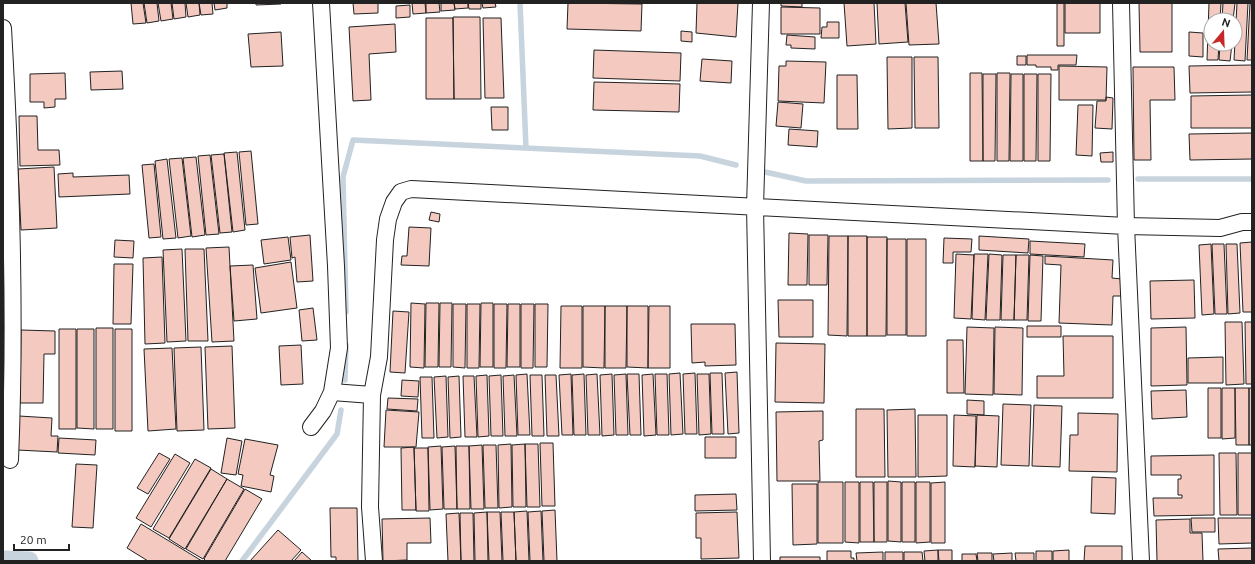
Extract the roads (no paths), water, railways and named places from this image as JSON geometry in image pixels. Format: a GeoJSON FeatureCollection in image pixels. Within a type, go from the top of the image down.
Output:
{"type":"FeatureCollection","features":[{"type":"Feature","properties":{"kind":"street"},"geometry":{"type":"LineString","coordinates":[[311,427],[323,411],[332,392],[339,348],[336,266],[321,3]]}},
{"type":"Feature","properties":{"kind":"street"},"geometry":{"type":"LineString","coordinates":[[761,3],[755,207],[762,561]]}},
{"type":"Feature","properties":{"kind":"street"},"geometry":{"type":"LineString","coordinates":[[1121,3],[1126,226],[1141,561]]}},
{"type":"Feature","properties":{"kind":"street"},"geometry":{"type":"LineString","coordinates":[[3,28],[8,127],[12,263],[13,397],[10,460]]}},
{"type":"Feature","properties":{"kind":"street"},"geometry":{"type":"LineString","coordinates":[[374,561],[370,507],[372,395],[379,357],[385,240],[388,220],[394,202],[401,192],[411,189],[1060,221],[1126,226],[1220,228],[1242,222],[1252,222]]}},
{"type":"Feature","properties":{"kind":"street"},"geometry":{"type":"LineString","coordinates":[[332,392],[372,395]]}},
{"type":"Feature","properties":{"kind":"waterway"},"geometry":{"type":"LineString","coordinates":[[520,3],[526,148]]}},
{"type":"Feature","properties":{"kind":"waterway"},"geometry":{"type":"LineString","coordinates":[[346,312],[343,177],[353,140],[700,156],[736,165]]}},
{"type":"Feature","properties":{"kind":"waterway"},"geometry":{"type":"LineString","coordinates":[[765,172],[806,181],[1108,180]]}},
{"type":"Feature","properties":{"kind":"waterway"},"geometry":{"type":"LineString","coordinates":[[1138,179],[1252,179]]}},
{"type":"Feature","properties":{"kind":"waterway"},"geometry":{"type":"LineString","coordinates":[[345,380],[346,345]]}},
{"type":"Feature","properties":{"kind":"waterway"},"geometry":{"type":"LineString","coordinates":[[242,561],[337,434],[341,410]]}},
{"type":"Feature","properties":{"kind":"waterway"},"geometry":{"type":"LineString","coordinates":[[3,560],[29,561]]}}]}
